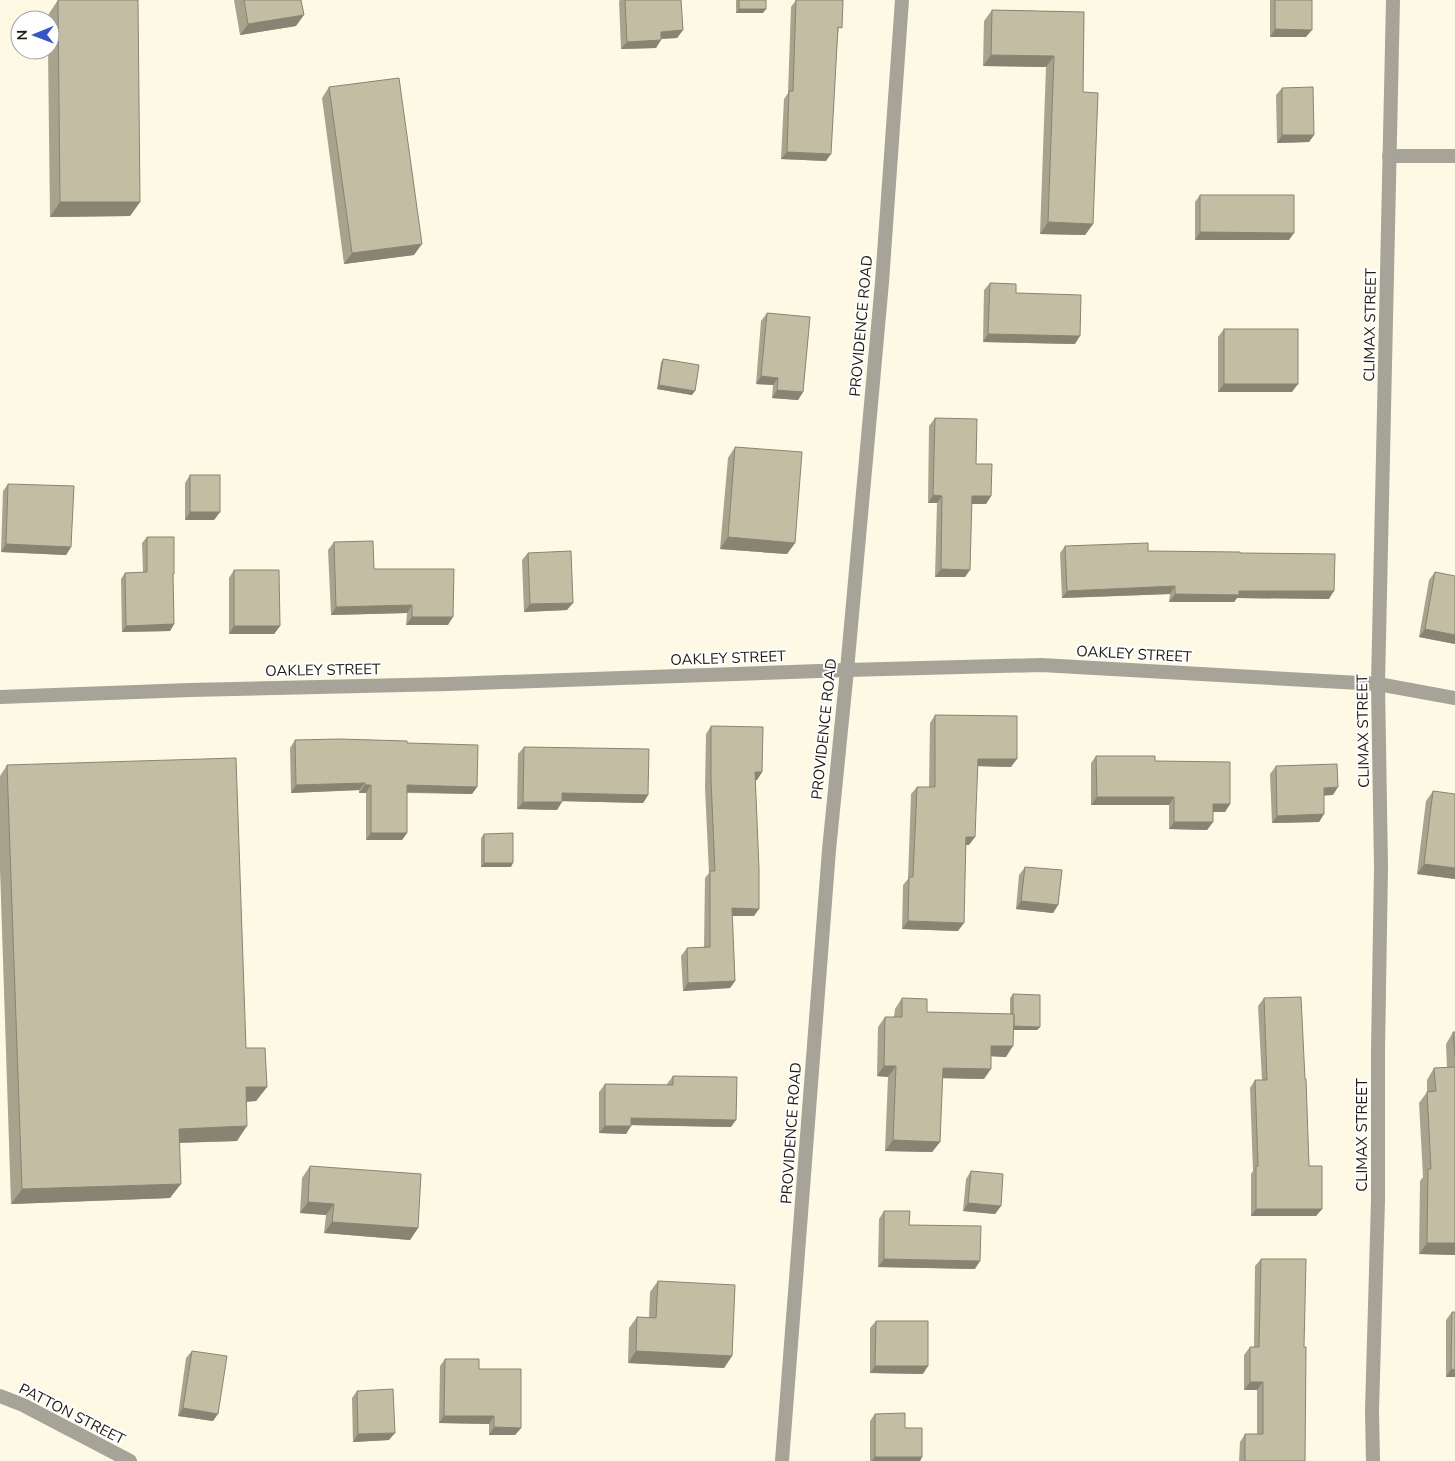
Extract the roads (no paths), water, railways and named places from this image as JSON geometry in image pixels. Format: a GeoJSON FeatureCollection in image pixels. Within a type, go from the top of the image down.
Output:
{"type":"FeatureCollection","features":[{"type":"Feature","properties":{"kind":"street","name":"PROVIDENCE ROAD"},"geometry":{"type":"LineString","coordinates":[[782,1461],[828,860],[882,282],[902,0]]}},
{"type":"Feature","properties":{"kind":"street","name":"CLIMAX STREET"},"geometry":{"type":"LineString","coordinates":[[1373,1461],[1372,1411],[1378,1200],[1378,1051],[1382,867],[1378,684],[1392,0]]}},
{"type":"Feature","properties":{"kind":"street"},"geometry":{"type":"LineString","coordinates":[[1389,156],[1455,156]]}},
{"type":"Feature","properties":{"kind":"street","name":"OAKLEY STREET"},"geometry":{"type":"LineString","coordinates":[[0,697],[1041,665],[1378,684],[1455,698]]}},
{"type":"Feature","properties":{"kind":"street","name":"PATTON STREET"},"geometry":{"type":"LineString","coordinates":[[0,1396],[23,1405],[130,1461]]}}]}
